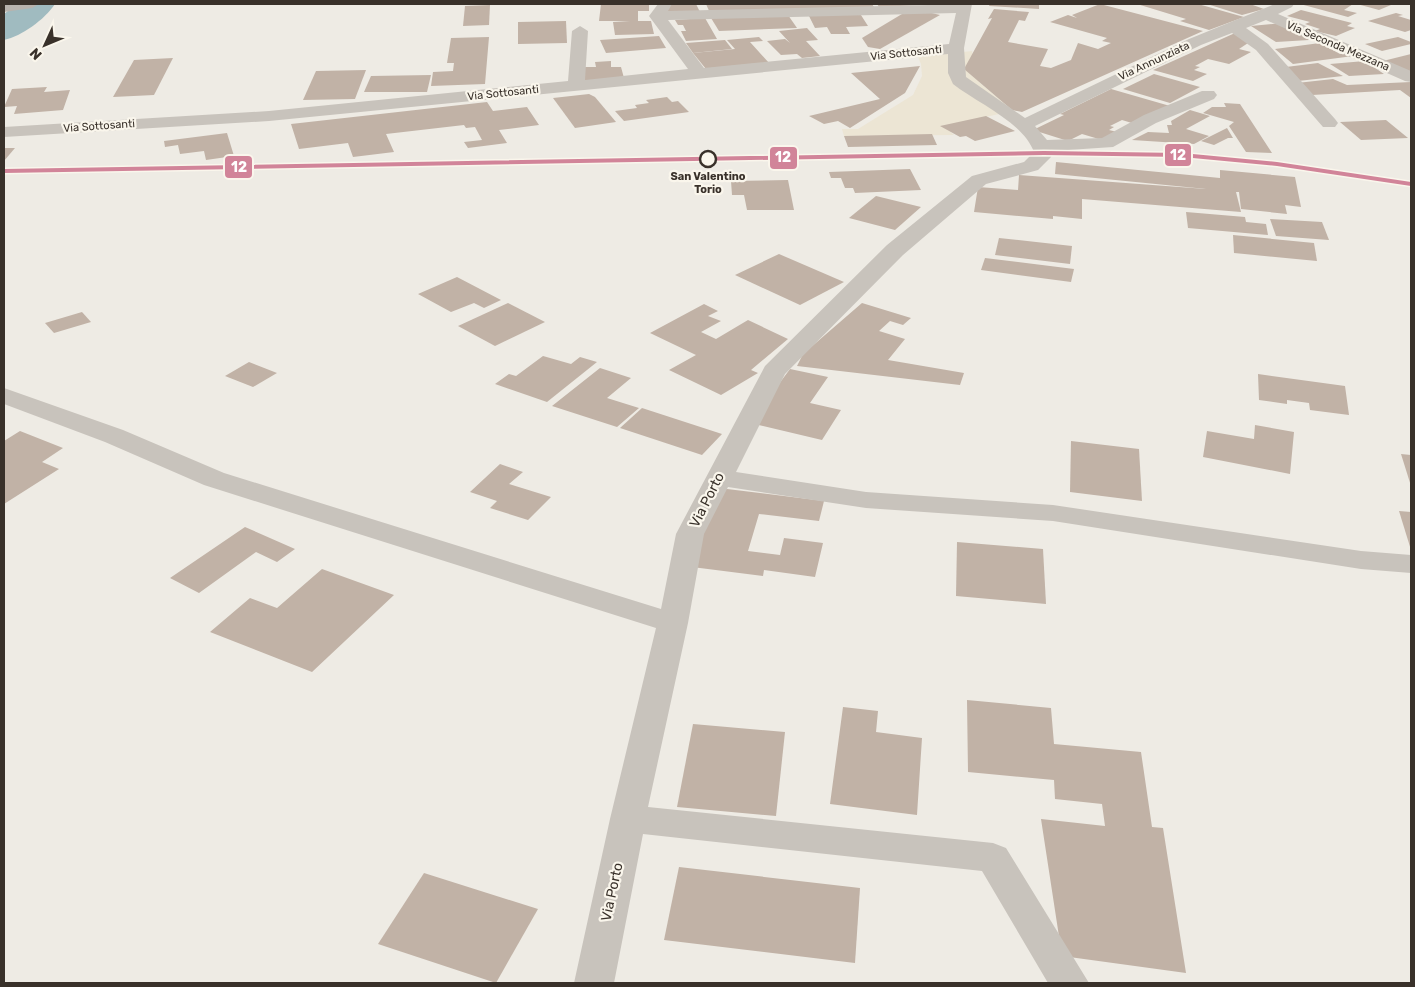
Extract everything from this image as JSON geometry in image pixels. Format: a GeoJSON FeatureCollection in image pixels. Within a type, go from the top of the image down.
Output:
{"type":"FeatureCollection","features":[{"type":"Feature","properties":{"kind":"main road"},"geometry":{"type":"LineString","coordinates":[[4,7],[32,4]]}},
{"type":"Feature","properties":{"kind":"street","name":"Via Annunziata"},"geometry":{"type":"LineString","coordinates":[[1024,125],[1125,74],[1195,42],[1287,4]]}},
{"type":"Feature","properties":{"kind":"street"},"geometry":{"type":"LineString","coordinates":[[661,10],[965,6]]}},
{"type":"Feature","properties":{"kind":"street","name":"Via Sottosanti"},"geometry":{"type":"LineString","coordinates":[[4,132],[269,116],[956,48],[965,6]]}},
{"type":"Feature","properties":{"kind":"street"},"geometry":{"type":"LineString","coordinates":[[661,10],[699,73]]}},
{"type":"Feature","properties":{"kind":"street","name":"Via Seconda Mezzana"},"geometry":{"type":"LineString","coordinates":[[1266,14],[1411,77]]}},
{"type":"Feature","properties":{"kind":"street"},"geometry":{"type":"LineString","coordinates":[[1234,27],[1262,47],[1329,123]]}},
{"type":"Feature","properties":{"kind":"street"},"geometry":{"type":"LineString","coordinates":[[576,85],[580,31]]}},
{"type":"Feature","properties":{"kind":"street"},"geometry":{"type":"LineString","coordinates":[[956,48],[956,73],[959,80],[993,106],[1024,125],[1044,149],[1106,143],[1150,119],[1208,94]]}},
{"type":"Feature","properties":{"kind":"street","name":"Via Porto"},"geometry":{"type":"LineString","coordinates":[[594,983],[690,534],[774,372],[895,250],[979,180],[1031,166],[1044,149]]}},
{"type":"Feature","properties":{"kind":"street"},"geometry":{"type":"LineString","coordinates":[[4,395],[114,436],[214,479],[672,623]]}},
{"type":"Feature","properties":{"kind":"street"},"geometry":{"type":"LineString","coordinates":[[718,477],[866,500],[1053,513],[1361,560],[1411,564]]}},
{"type":"Feature","properties":{"kind":"street"},"geometry":{"type":"LineString","coordinates":[[628,819],[992,858],[1069,983]]}},
{"type":"Feature","properties":{"kind":"shaded area"},"geometry":{"type":"Polygon","coordinates":[[[972,51],[979,82],[1013,111],[944,126],[954,135],[844,136],[842,129],[858,129],[913,95],[922,76],[918,57],[972,51]]]}},
{"type":"Feature","properties":{"kind":"building"},"geometry":{"type":"Polygon","coordinates":[[[601,4],[649,4],[649,11],[638,11],[638,21],[651,21],[654,34],[615,35],[613,22],[630,21],[599,21],[601,4]]]}},
{"type":"Feature","properties":{"kind":"building"},"geometry":{"type":"Polygon","coordinates":[[[670,4],[696,4],[700,12],[666,14],[670,4]]]}},
{"type":"Feature","properties":{"kind":"building"},"geometry":{"type":"Polygon","coordinates":[[[706,4],[872,4],[874,7],[710,13],[706,4]]]}},
{"type":"Feature","properties":{"kind":"building"},"geometry":{"type":"Polygon","coordinates":[[[877,4],[922,4],[922,5],[879,7],[877,4]]]}},
{"type":"Feature","properties":{"kind":"building"},"geometry":{"type":"Polygon","coordinates":[[[990,4],[1039,4],[1039,9],[989,6],[990,4]]]}},
{"type":"Feature","properties":{"kind":"building"},"geometry":{"type":"Polygon","coordinates":[[[1100,4],[1203,31],[1022,112],[1012,110],[964,69],[992,18],[988,19],[994,9],[1029,12],[1025,21],[1019,20],[1008,42],[1048,49],[1040,66],[1051,68],[1071,60],[1078,43],[1098,49],[1111,43],[1102,41],[1107,38],[1050,22],[1068,15],[1077,18],[1072,15],[1100,4]]]}},
{"type":"Feature","properties":{"kind":"building"},"geometry":{"type":"Polygon","coordinates":[[[1137,4],[1198,4],[1244,17],[1209,30],[1180,21],[1186,19],[1137,4]]]}},
{"type":"Feature","properties":{"kind":"building"},"geometry":{"type":"Polygon","coordinates":[[[1207,4],[1250,4],[1264,9],[1242,15],[1207,4]]]}},
{"type":"Feature","properties":{"kind":"building"},"geometry":{"type":"Polygon","coordinates":[[[1300,4],[1353,4],[1344,10],[1357,13],[1348,17],[1300,4]]]}},
{"type":"Feature","properties":{"kind":"building"},"geometry":{"type":"Polygon","coordinates":[[[1357,4],[1385,4],[1391,5],[1379,10],[1357,4]]]}},
{"type":"Feature","properties":{"kind":"building"},"geometry":{"type":"Polygon","coordinates":[[[490,5],[489,25],[463,26],[465,6],[490,5]]]}},
{"type":"Feature","properties":{"kind":"building"},"geometry":{"type":"Polygon","coordinates":[[[919,10],[940,15],[880,49],[868,47],[862,38],[907,11],[919,10]]]}},
{"type":"Feature","properties":{"kind":"building"},"geometry":{"type":"Polygon","coordinates":[[[1301,10],[1352,23],[1347,26],[1355,28],[1336,36],[1315,31],[1320,29],[1305,24],[1310,22],[1287,16],[1301,10]]]}},
{"type":"Feature","properties":{"kind":"building"},"geometry":{"type":"Polygon","coordinates":[[[859,12],[868,26],[846,27],[850,34],[831,34],[827,27],[815,28],[808,14],[859,12]]]}},
{"type":"Feature","properties":{"kind":"building"},"geometry":{"type":"Polygon","coordinates":[[[1396,13],[1403,15],[1398,16],[1411,20],[1411,30],[1405,32],[1368,21],[1396,13]]]}},
{"type":"Feature","properties":{"kind":"building"},"geometry":{"type":"Polygon","coordinates":[[[788,15],[797,28],[719,31],[711,18],[788,15]]]}},
{"type":"Feature","properties":{"kind":"building"},"geometry":{"type":"Polygon","coordinates":[[[705,18],[717,39],[686,41],[681,31],[686,31],[683,25],[678,25],[675,20],[705,18]]]}},
{"type":"Feature","properties":{"kind":"building"},"geometry":{"type":"Polygon","coordinates":[[[566,21],[567,43],[518,44],[518,22],[566,21]]]}},
{"type":"Feature","properties":{"kind":"building"},"geometry":{"type":"Polygon","coordinates":[[[1282,23],[1309,40],[1276,42],[1251,26],[1282,23]]]}},
{"type":"Feature","properties":{"kind":"building"},"geometry":{"type":"Polygon","coordinates":[[[807,28],[818,40],[806,41],[820,56],[802,58],[797,54],[781,55],[767,41],[785,39],[790,43],[779,31],[807,28]]]}},
{"type":"Feature","properties":{"kind":"building"},"geometry":{"type":"Polygon","coordinates":[[[1235,33],[1248,43],[1239,49],[1251,52],[1229,64],[1208,59],[1195,66],[1200,67],[1194,70],[1207,74],[1193,81],[1153,70],[1235,33]]]}},
{"type":"Feature","properties":{"kind":"building"},"geometry":{"type":"Polygon","coordinates":[[[659,36],[666,48],[606,53],[600,40],[659,36]]]}},
{"type":"Feature","properties":{"kind":"building"},"geometry":{"type":"Polygon","coordinates":[[[489,37],[485,84],[431,86],[433,72],[453,71],[454,63],[447,63],[451,38],[489,37]]]}},
{"type":"Feature","properties":{"kind":"building"},"geometry":{"type":"Polygon","coordinates":[[[759,37],[763,41],[750,42],[770,64],[706,69],[693,53],[735,49],[727,40],[759,37]]]}},
{"type":"Feature","properties":{"kind":"building"},"geometry":{"type":"Polygon","coordinates":[[[1398,37],[1411,42],[1411,44],[1382,51],[1365,44],[1398,37]]]}},
{"type":"Feature","properties":{"kind":"building"},"geometry":{"type":"Polygon","coordinates":[[[725,40],[732,49],[693,53],[686,43],[725,40]]]}},
{"type":"Feature","properties":{"kind":"building"},"geometry":{"type":"Polygon","coordinates":[[[1320,43],[1340,54],[1346,53],[1353,56],[1293,64],[1275,49],[1320,43]]]}},
{"type":"Feature","properties":{"kind":"building"},"geometry":{"type":"Polygon","coordinates":[[[1411,54],[1411,74],[1379,62],[1411,54]]]}},
{"type":"Feature","properties":{"kind":"building"},"geometry":{"type":"Polygon","coordinates":[[[173,58],[154,95],[113,97],[134,60],[173,58]]]}},
{"type":"Feature","properties":{"kind":"building"},"geometry":{"type":"Polygon","coordinates":[[[611,61],[611,67],[621,67],[624,78],[581,81],[580,67],[596,67],[595,62],[611,61]]]}},
{"type":"Feature","properties":{"kind":"building"},"geometry":{"type":"Polygon","coordinates":[[[1365,61],[1384,74],[1349,76],[1330,64],[1365,61]]]}},
{"type":"Feature","properties":{"kind":"building"},"geometry":{"type":"Polygon","coordinates":[[[1318,63],[1343,76],[1298,81],[1286,67],[1318,63]]]}},
{"type":"Feature","properties":{"kind":"building"},"geometry":{"type":"Polygon","coordinates":[[[920,66],[905,93],[850,128],[838,121],[824,124],[809,116],[880,99],[851,73],[920,66]]]}},
{"type":"Feature","properties":{"kind":"building"},"geometry":{"type":"Polygon","coordinates":[[[366,70],[355,99],[303,100],[316,71],[366,70]]]}},
{"type":"Feature","properties":{"kind":"building"},"geometry":{"type":"Polygon","coordinates":[[[1154,74],[1200,87],[1170,103],[1123,89],[1154,74]]]}},
{"type":"Feature","properties":{"kind":"building"},"geometry":{"type":"Polygon","coordinates":[[[431,75],[427,92],[364,92],[371,76],[431,75]]]}},
{"type":"Feature","properties":{"kind":"building"},"geometry":{"type":"Polygon","coordinates":[[[1333,79],[1347,85],[1411,82],[1411,98],[1400,90],[1312,95],[1297,83],[1333,79]]]}},
{"type":"Feature","properties":{"kind":"building"},"geometry":{"type":"Polygon","coordinates":[[[47,87],[44,92],[70,90],[63,110],[14,114],[17,106],[4,107],[12,89],[47,87]]]}},
{"type":"Feature","properties":{"kind":"building"},"geometry":{"type":"Polygon","coordinates":[[[1111,89],[1170,106],[1135,124],[1122,120],[1110,126],[1114,127],[1109,130],[1117,132],[1102,140],[1082,134],[1068,141],[1033,130],[1064,115],[1060,114],[1111,89]]]}},
{"type":"Feature","properties":{"kind":"building"},"geometry":{"type":"Polygon","coordinates":[[[589,94],[595,97],[616,122],[575,128],[553,98],[589,94]]]}},
{"type":"Feature","properties":{"kind":"building"},"geometry":{"type":"Polygon","coordinates":[[[667,97],[672,102],[678,101],[689,112],[624,121],[615,111],[637,108],[635,105],[649,103],[646,100],[667,97]]]}},
{"type":"Feature","properties":{"kind":"building"},"geometry":{"type":"Polygon","coordinates":[[[487,102],[493,111],[527,107],[539,125],[499,130],[507,143],[468,148],[464,142],[482,140],[475,127],[466,128],[464,125],[386,134],[394,152],[353,157],[348,143],[299,149],[291,124],[487,102]]]}},
{"type":"Feature","properties":{"kind":"building"},"geometry":{"type":"Polygon","coordinates":[[[1224,103],[1240,104],[1272,153],[1246,152],[1229,126],[1234,122],[1203,113],[1212,107],[1226,107],[1224,103]]]}},
{"type":"Feature","properties":{"kind":"building"},"geometry":{"type":"Polygon","coordinates":[[[1190,110],[1210,116],[1186,129],[1209,136],[1194,144],[1132,140],[1148,132],[1169,133],[1167,125],[1172,125],[1171,121],[1190,110]]]}},
{"type":"Feature","properties":{"kind":"building"},"geometry":{"type":"Polygon","coordinates":[[[986,116],[1015,131],[975,141],[966,136],[960,137],[940,126],[986,116]]]}},
{"type":"Feature","properties":{"kind":"building"},"geometry":{"type":"Polygon","coordinates":[[[1386,120],[1408,138],[1361,140],[1340,122],[1386,120]]]}},
{"type":"Feature","properties":{"kind":"building"},"geometry":{"type":"Polygon","coordinates":[[[1227,128],[1233,138],[1228,138],[1214,145],[1201,141],[1227,128]]]}},
{"type":"Feature","properties":{"kind":"building"},"geometry":{"type":"Polygon","coordinates":[[[227,133],[234,156],[206,160],[204,151],[180,154],[178,145],[165,147],[164,141],[227,133]]]}},
{"type":"Feature","properties":{"kind":"building"},"geometry":{"type":"Polygon","coordinates":[[[932,134],[937,145],[848,147],[844,136],[932,134]]]}},
{"type":"Feature","properties":{"kind":"building"},"geometry":{"type":"Polygon","coordinates":[[[4,148],[15,148],[4,161],[4,148]]]}},
{"type":"Feature","properties":{"kind":"building"},"geometry":{"type":"Polygon","coordinates":[[[1056,162],[1220,178],[1220,170],[1295,177],[1301,207],[1285,205],[1287,214],[1241,209],[1239,192],[1236,192],[1241,212],[1082,199],[1082,219],[1053,216],[1053,219],[974,212],[978,187],[1018,190],[1019,175],[1206,189],[1055,174],[1056,162]]]}},
{"type":"Feature","properties":{"kind":"building"},"geometry":{"type":"Polygon","coordinates":[[[910,169],[921,190],[855,193],[853,188],[845,188],[841,178],[831,178],[829,172],[910,169]]]}},
{"type":"Feature","properties":{"kind":"building"},"geometry":{"type":"Polygon","coordinates":[[[788,180],[794,210],[747,210],[744,195],[732,195],[731,181],[788,180]]]}},
{"type":"Feature","properties":{"kind":"building"},"geometry":{"type":"Polygon","coordinates":[[[876,196],[921,207],[895,230],[849,218],[876,196]]]}},
{"type":"Feature","properties":{"kind":"building"},"geometry":{"type":"Polygon","coordinates":[[[1186,212],[1245,217],[1246,222],[1266,224],[1268,235],[1188,228],[1186,212]]]}},
{"type":"Feature","properties":{"kind":"building"},"geometry":{"type":"Polygon","coordinates":[[[1270,219],[1322,222],[1329,240],[1276,236],[1270,219]]]}},
{"type":"Feature","properties":{"kind":"building"},"geometry":{"type":"Polygon","coordinates":[[[1233,235],[1314,243],[1317,261],[1234,253],[1233,235]]]}},
{"type":"Feature","properties":{"kind":"building"},"geometry":{"type":"Polygon","coordinates":[[[999,238],[1072,246],[1070,264],[995,255],[999,238]]]}},
{"type":"Feature","properties":{"kind":"building"},"geometry":{"type":"Polygon","coordinates":[[[779,254],[844,282],[800,305],[735,275],[779,254]]]}},
{"type":"Feature","properties":{"kind":"building"},"geometry":{"type":"Polygon","coordinates":[[[985,258],[1074,269],[1071,282],[981,270],[985,258]]]}},
{"type":"Feature","properties":{"kind":"building"},"geometry":{"type":"Polygon","coordinates":[[[457,277],[501,300],[484,308],[474,303],[451,312],[418,294],[457,277]]]}},
{"type":"Feature","properties":{"kind":"building"},"geometry":{"type":"Polygon","coordinates":[[[508,303],[545,322],[495,346],[458,326],[508,303]]]}},
{"type":"Feature","properties":{"kind":"building"},"geometry":{"type":"Polygon","coordinates":[[[862,303],[911,318],[903,325],[890,321],[879,331],[905,339],[888,360],[964,373],[960,385],[797,366],[803,354],[862,303]]]}},
{"type":"Feature","properties":{"kind":"building"},"geometry":{"type":"Polygon","coordinates":[[[704,304],[718,311],[708,316],[721,321],[701,332],[716,339],[748,320],[788,339],[751,370],[758,373],[721,395],[669,370],[696,355],[650,333],[704,304]]]}},
{"type":"Feature","properties":{"kind":"building"},"geometry":{"type":"Polygon","coordinates":[[[82,312],[91,322],[54,333],[45,323],[82,312]]]}},
{"type":"Feature","properties":{"kind":"building"},"geometry":{"type":"Polygon","coordinates":[[[543,356],[571,364],[580,357],[597,362],[547,402],[495,384],[509,374],[516,376],[543,356]]]}},
{"type":"Feature","properties":{"kind":"building"},"geometry":{"type":"Polygon","coordinates":[[[249,362],[277,373],[253,387],[225,376],[249,362]]]}},
{"type":"Feature","properties":{"kind":"building"},"geometry":{"type":"Polygon","coordinates":[[[600,368],[631,378],[607,398],[639,408],[617,427],[552,406],[600,368]]]}},
{"type":"Feature","properties":{"kind":"building"},"geometry":{"type":"Polygon","coordinates":[[[790,369],[828,377],[810,403],[841,410],[822,440],[750,423],[790,369]]]}},
{"type":"Feature","properties":{"kind":"building"},"geometry":{"type":"Polygon","coordinates":[[[1258,374],[1345,386],[1349,415],[1310,410],[1309,403],[1287,400],[1287,404],[1259,400],[1258,374]]]}},
{"type":"Feature","properties":{"kind":"building"},"geometry":{"type":"Polygon","coordinates":[[[642,408],[722,434],[702,455],[620,428],[642,408]]]}},
{"type":"Feature","properties":{"kind":"building"},"geometry":{"type":"Polygon","coordinates":[[[1255,425],[1294,432],[1290,474],[1203,457],[1207,431],[1254,439],[1255,425]]]}},
{"type":"Feature","properties":{"kind":"building"},"geometry":{"type":"Polygon","coordinates":[[[20,431],[63,448],[42,462],[59,469],[4,504],[4,441],[20,431]]]}},
{"type":"Feature","properties":{"kind":"building"},"geometry":{"type":"Polygon","coordinates":[[[1071,441],[1139,449],[1142,501],[1070,492],[1071,441]]]}},
{"type":"Feature","properties":{"kind":"building"},"geometry":{"type":"Polygon","coordinates":[[[1401,454],[1411,455],[1411,486],[1401,454]]]}},
{"type":"Feature","properties":{"kind":"building"},"geometry":{"type":"Polygon","coordinates":[[[500,464],[523,472],[509,484],[551,497],[528,520],[490,508],[497,501],[470,492],[500,464]]]}},
{"type":"Feature","properties":{"kind":"building"},"geometry":{"type":"Polygon","coordinates":[[[719,488],[824,501],[819,521],[759,514],[748,551],[780,555],[784,538],[823,543],[815,577],[764,570],[763,576],[692,567],[719,488]]]}},
{"type":"Feature","properties":{"kind":"building"},"geometry":{"type":"Polygon","coordinates":[[[1399,511],[1411,512],[1411,550],[1399,511]]]}},
{"type":"Feature","properties":{"kind":"building"},"geometry":{"type":"Polygon","coordinates":[[[245,527],[295,549],[277,562],[256,552],[199,593],[170,578],[245,527]]]}},
{"type":"Feature","properties":{"kind":"building"},"geometry":{"type":"Polygon","coordinates":[[[957,542],[1043,549],[1046,604],[956,596],[957,542]]]}},
{"type":"Feature","properties":{"kind":"building"},"geometry":{"type":"Polygon","coordinates":[[[322,569],[394,595],[312,672],[210,632],[250,598],[277,608],[322,569]]]}},
{"type":"Feature","properties":{"kind":"building"},"geometry":{"type":"Polygon","coordinates":[[[967,700],[1051,708],[1054,744],[1141,752],[1152,827],[1163,828],[1186,973],[1062,956],[1041,819],[1105,826],[1102,804],[1055,799],[1054,780],[968,772],[967,700]]]}},
{"type":"Feature","properties":{"kind":"building"},"geometry":{"type":"Polygon","coordinates":[[[843,707],[878,711],[876,732],[922,738],[917,815],[830,804],[843,707]]]}},
{"type":"Feature","properties":{"kind":"building"},"geometry":{"type":"Polygon","coordinates":[[[693,724],[785,732],[776,816],[677,807],[693,724]]]}},
{"type":"Feature","properties":{"kind":"building"},"geometry":{"type":"Polygon","coordinates":[[[679,867],[860,888],[855,963],[664,940],[679,867]]]}},
{"type":"Feature","properties":{"kind":"building"},"geometry":{"type":"Polygon","coordinates":[[[424,873],[538,909],[496,983],[378,944],[424,873]]]}},
{"type":"Feature","properties":{"kind":"waterway"},"geometry":{"type":"LineString","coordinates":[[4,30],[38,4]]}},
{"type":"Feature","properties":{"kind":"transit line","name":"12"},"geometry":{"type":"LineString","coordinates":[[4,171],[1044,153],[1182,155],[1277,164],[1411,184]]}},
{"type":"Feature","properties":{"kind":"place","name":"San Valentino Torio"},"geometry":{"type":"Point","coordinates":[708,159]}}]}
